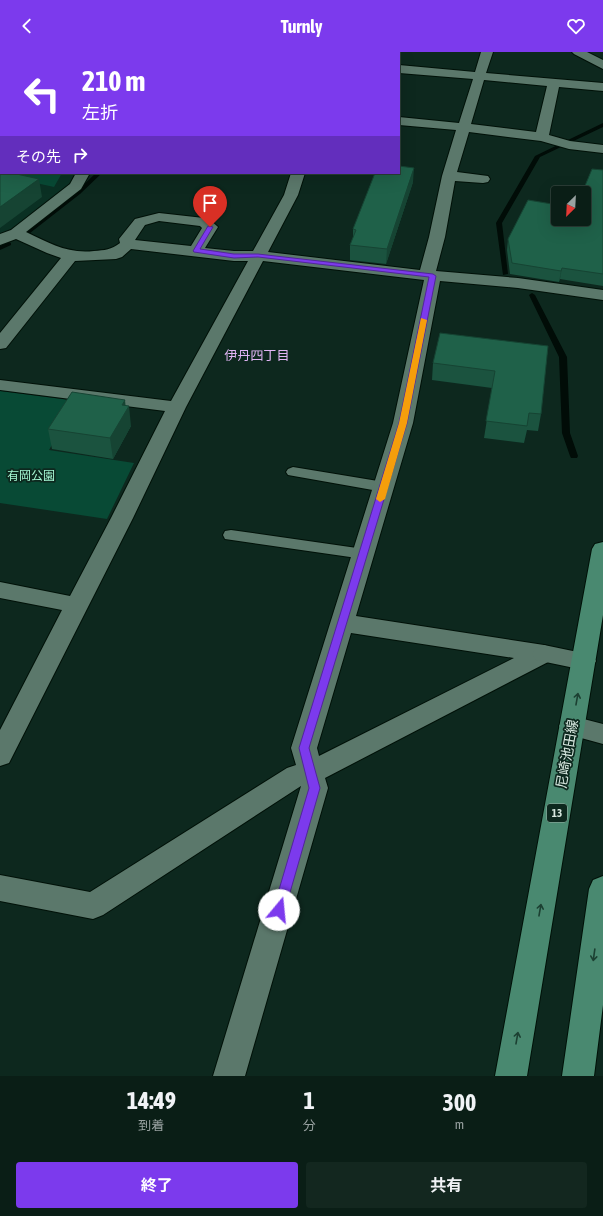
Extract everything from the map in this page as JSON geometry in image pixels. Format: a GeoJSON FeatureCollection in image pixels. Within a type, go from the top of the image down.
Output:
{"type":"FeatureCollection","features":[{"type":"Feature","properties":{"kind":"main road","name":"尼崎池田線"},"geometry":{"type":"LineString","coordinates":[[511,1076],[603,550]]}},
{"type":"Feature","properties":{"kind":"main road"},"geometry":{"type":"LineString","coordinates":[[578,1076],[603,889]]}},
{"type":"Feature","properties":{"kind":"street"},"geometry":{"type":"LineString","coordinates":[[229,1076],[315,788],[304,748],[403,423],[448,176],[487,52]]}},
{"type":"Feature","properties":{"kind":"street"},"geometry":{"type":"LineString","coordinates":[[578,52],[603,65]]}},
{"type":"Feature","properties":{"kind":"street"},"geometry":{"type":"LineString","coordinates":[[400,69],[603,87]]}},
{"type":"Feature","properties":{"kind":"street"},"geometry":{"type":"LineString","coordinates":[[542,137],[554,82]]}},
{"type":"Feature","properties":{"kind":"street"},"geometry":{"type":"LineString","coordinates":[[400,121],[542,137],[569,145],[603,149]]}},
{"type":"Feature","properties":{"kind":"street"},"geometry":{"type":"LineString","coordinates":[[0,240],[16,233],[76,186],[82,174]]}},
{"type":"Feature","properties":{"kind":"street"},"geometry":{"type":"LineString","coordinates":[[0,755],[122,518],[177,407],[290,195],[298,174]]}},
{"type":"Feature","properties":{"kind":"street"},"geometry":{"type":"LineString","coordinates":[[448,176],[483,179]]}},
{"type":"Feature","properties":{"kind":"street"},"geometry":{"type":"LineString","coordinates":[[128,244],[127,239],[140,222],[159,217],[204,222],[210,227],[196,251]]}},
{"type":"Feature","properties":{"kind":"street"},"geometry":{"type":"LineString","coordinates":[[16,233],[52,250],[72,256],[82,257],[116,254],[128,244],[234,256],[258,256],[518,283],[603,295]]}},
{"type":"Feature","properties":{"kind":"street"},"geometry":{"type":"LineString","coordinates":[[0,344],[72,256]]}},
{"type":"Feature","properties":{"kind":"street"},"geometry":{"type":"LineString","coordinates":[[0,385],[177,407]]}},
{"type":"Feature","properties":{"kind":"street"},"geometry":{"type":"LineString","coordinates":[[0,590],[76,605]]}},
{"type":"Feature","properties":{"kind":"street"},"geometry":{"type":"LineString","coordinates":[[343,623],[584,661]]}},
{"type":"Feature","properties":{"kind":"street"},"geometry":{"type":"LineString","coordinates":[[0,888],[93,906],[296,776],[310,773],[544,654]]}},
{"type":"Feature","properties":{"kind":"street"},"geometry":{"type":"LineString","coordinates":[[572,726],[603,734]]}},
{"type":"Feature","properties":{"kind":"lane"},"geometry":{"type":"LineString","coordinates":[[294,472],[384,487]]}},
{"type":"Feature","properties":{"kind":"lane"},"geometry":{"type":"LineString","coordinates":[[231,535],[364,554]]}},
{"type":"Feature","properties":{"kind":"shaded area"},"geometry":{"type":"Polygon","coordinates":[[[0,174],[78,174],[76,181],[14,231],[0,238],[0,174]]]}},
{"type":"Feature","properties":{"kind":"green space"},"geometry":{"type":"Polygon","coordinates":[[[0,174],[61,174],[54,187],[0,174]]]}},
{"type":"Feature","properties":{"kind":"green space","name":"有岡公園"},"geometry":{"type":"Polygon","coordinates":[[[0,391],[77,401],[49,450],[134,463],[107,519],[0,503],[0,391]]]}},
{"type":"Feature","properties":{"kind":"building"},"geometry":{"type":"Polygon","coordinates":[[[400,166],[414,168],[387,249],[350,245],[356,230],[353,229],[375,174],[400,174],[400,166]]]}},
{"type":"Feature","properties":{"kind":"building"},"geometry":{"type":"Polygon","coordinates":[[[592,169],[603,170],[603,274],[562,268],[561,271],[512,263],[508,239],[528,200],[551,204],[551,226],[591,226],[591,186],[585,186],[592,169]]]}},
{"type":"Feature","properties":{"kind":"building"},"geometry":{"type":"Polygon","coordinates":[[[0,174],[16,174],[39,179],[0,207],[0,174]]]}},
{"type":"Feature","properties":{"kind":"building"},"geometry":{"type":"Polygon","coordinates":[[[440,333],[548,346],[541,414],[529,413],[527,426],[486,421],[495,371],[433,363],[440,333]]]}},
{"type":"Feature","properties":{"kind":"building"},"geometry":{"type":"Polygon","coordinates":[[[72,392],[125,400],[122,405],[129,406],[110,438],[48,429],[72,392]]]}},
{"type":"Feature","properties":{"kind":"waterway"},"geometry":{"type":"LineString","coordinates":[[505,274],[499,223],[538,156],[603,125]]}},
{"type":"Feature","properties":{"kind":"waterway"},"geometry":{"type":"LineString","coordinates":[[28,232],[78,193],[98,174]]}},
{"type":"Feature","properties":{"kind":"waterway"},"geometry":{"type":"LineString","coordinates":[[0,248],[9,244]]}},
{"type":"Feature","properties":{"kind":"waterway"},"geometry":{"type":"LineString","coordinates":[[532,295],[563,357],[566,433],[574,456]]}},
{"type":"Feature","properties":{"kind":"slow traffic"},"geometry":{"type":"LineString","coordinates":[[380,499],[403,423],[424,320]]}},
{"type":"Feature","properties":{"kind":"district","name":"伊丹四丁目"},"geometry":{"type":"Point","coordinates":[257,355]}},
{"type":"Feature","properties":{"kind":"route"},"geometry":{"type":"LineString","coordinates":[[210,227],[196,251],[234,256],[258,256],[433,276],[403,423],[304,748],[315,788],[279,910]]}}]}
